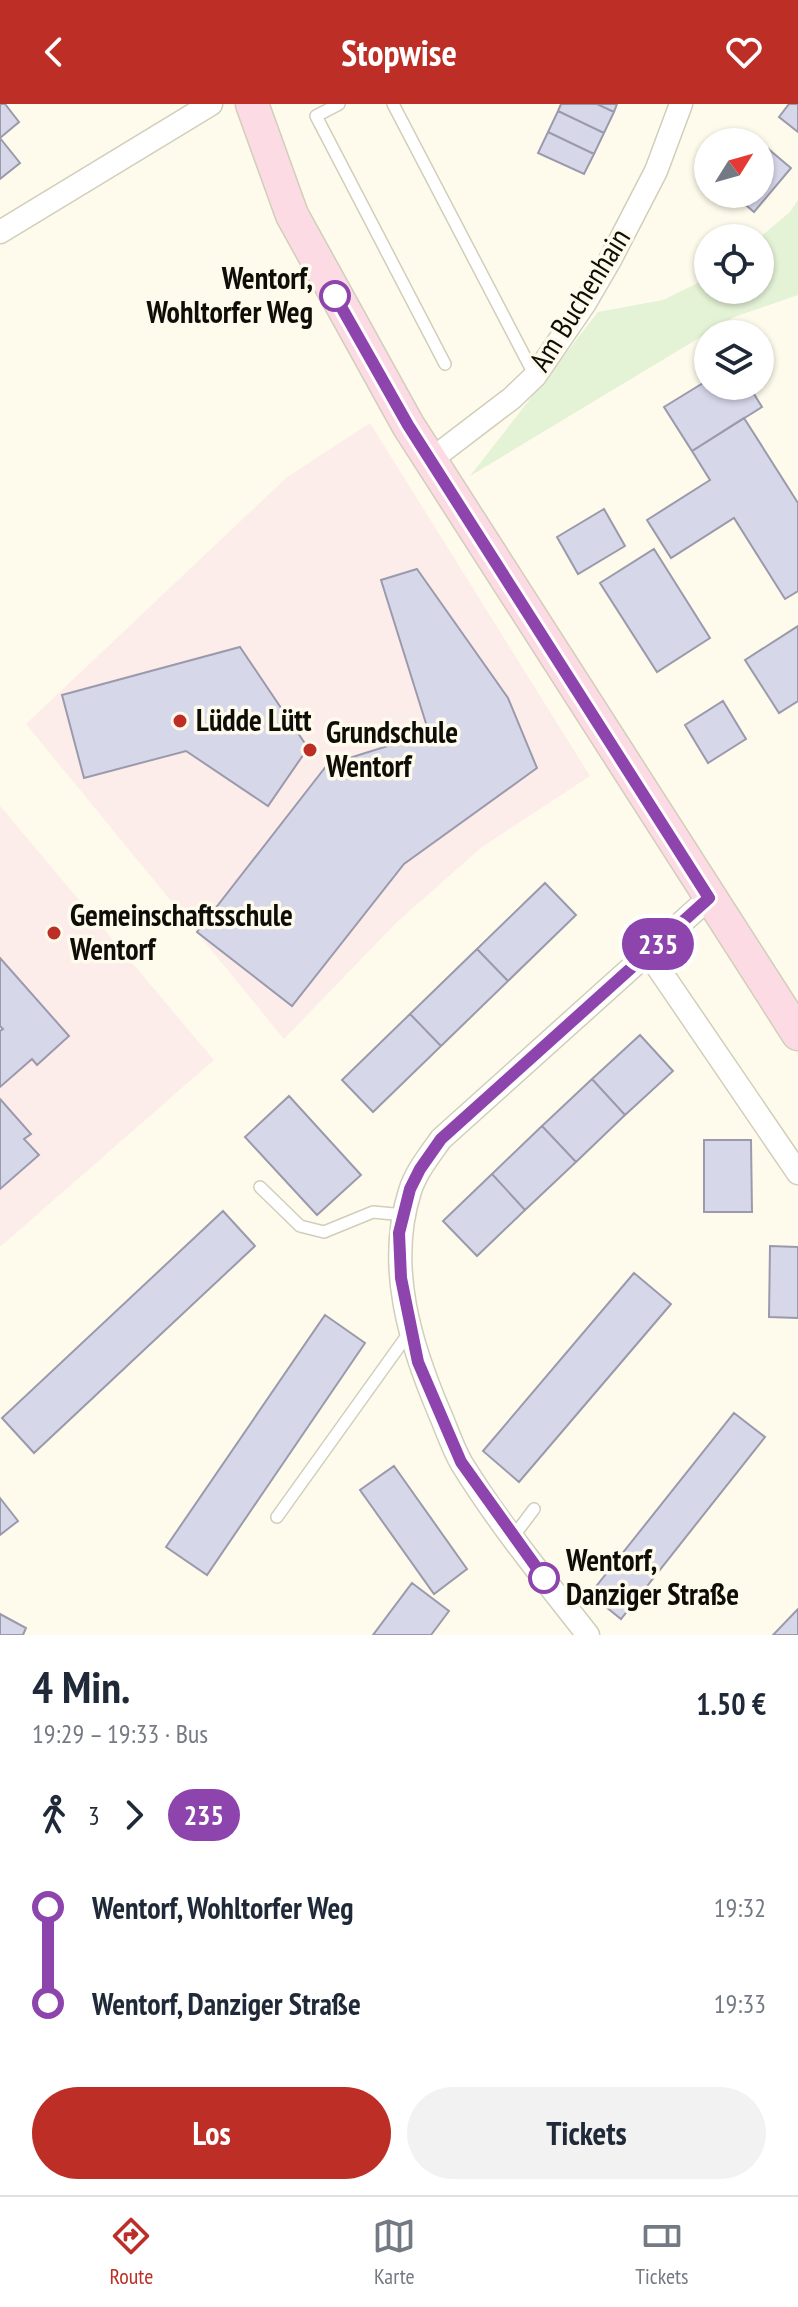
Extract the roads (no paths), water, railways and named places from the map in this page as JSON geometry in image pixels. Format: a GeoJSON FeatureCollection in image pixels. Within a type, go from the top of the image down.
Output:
{"type":"FeatureCollection","features":[{"type":"Feature","properties":{"kind":"main road"},"geometry":{"type":"LineString","coordinates":[[252,104],[292,215],[408,425],[798,1034]]}},
{"type":"Feature","properties":{"kind":"street"},"geometry":{"type":"LineString","coordinates":[[0,232],[211,104]]}},
{"type":"Feature","properties":{"kind":"street","name":"Am Buchenhain"},"geometry":{"type":"LineString","coordinates":[[432,459],[512,398],[535,376],[585,303],[616,247],[656,171],[681,104]]}},
{"type":"Feature","properties":{"kind":"street"},"geometry":{"type":"LineString","coordinates":[[588,1635],[513,1537],[461,1462],[418,1362],[401,1278],[399,1233],[410,1189],[441,1139],[709,898]]}},
{"type":"Feature","properties":{"kind":"street"},"geometry":{"type":"LineString","coordinates":[[648,953],[798,1173]]}},
{"type":"Feature","properties":{"kind":"lane"},"geometry":{"type":"LineString","coordinates":[[339,104],[316,116],[445,364]]}},
{"type":"Feature","properties":{"kind":"lane"},"geometry":{"type":"LineString","coordinates":[[393,104],[535,376]]}},
{"type":"Feature","properties":{"kind":"lane"},"geometry":{"type":"LineString","coordinates":[[260,1187],[300,1226],[324,1232],[373,1212],[404,1215]]}},
{"type":"Feature","properties":{"kind":"lane"},"geometry":{"type":"LineString","coordinates":[[277,1517],[411,1330]]}},
{"type":"Feature","properties":{"kind":"lane"},"geometry":{"type":"LineString","coordinates":[[513,1537],[534,1509]]}},
{"type":"Feature","properties":{"kind":"place","name":"Wentorf, Wohltorfer Weg"},"geometry":{"type":"Point","coordinates":[335,296]}},
{"type":"Feature","properties":{"kind":"place","name":"Lüdde Lütt"},"geometry":{"type":"Point","coordinates":[180,721]}},
{"type":"Feature","properties":{"kind":"place","name":"Grundschule Wentorf"},"geometry":{"type":"Point","coordinates":[310,750]}},
{"type":"Feature","properties":{"kind":"place","name":"Gemeinschaftsschule Wentorf"},"geometry":{"type":"Point","coordinates":[54,933]}},
{"type":"Feature","properties":{"kind":"place","name":"Wentorf, Danziger Straße"},"geometry":{"type":"Point","coordinates":[544,1578]}}]}
